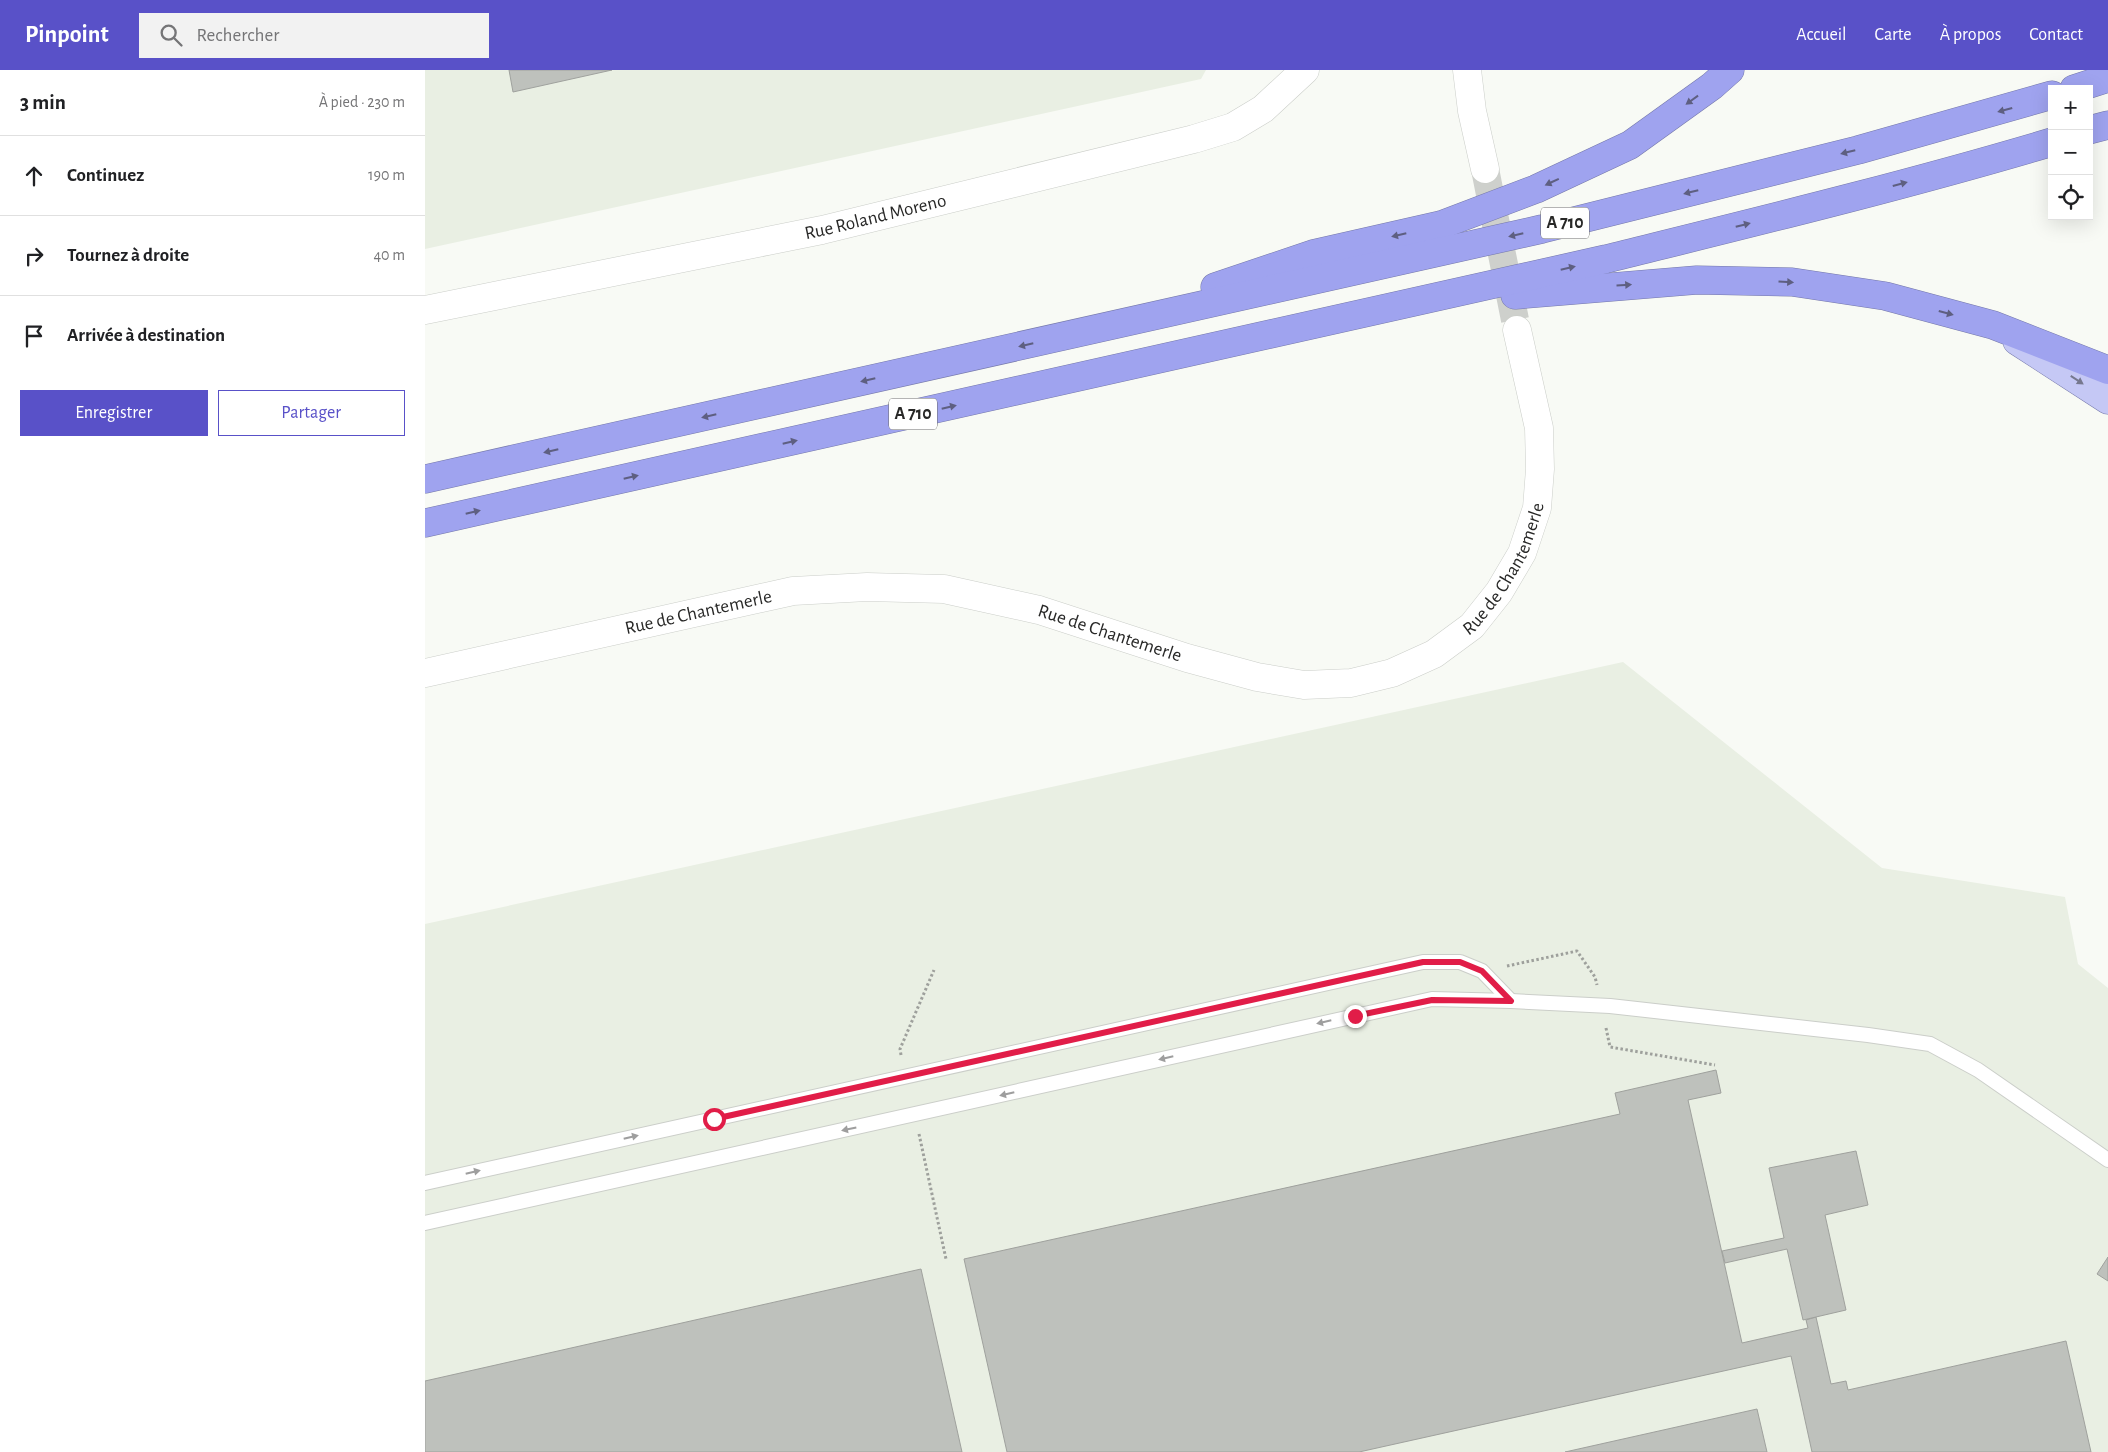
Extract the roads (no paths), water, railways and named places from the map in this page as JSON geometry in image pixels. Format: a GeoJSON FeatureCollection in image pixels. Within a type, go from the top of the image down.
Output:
{"type":"FeatureCollection","features":[{"type":"Feature","properties":{"kind":"highway"},"geometry":{"type":"LineString","coordinates":[[1074,334],[1313,254],[1441,225],[1536,189],[1630,145],[1712,86],[1730,70]]}},
{"type":"Feature","properties":{"kind":"highway"},"geometry":{"type":"LineString","coordinates":[[2086,85],[2108,78]]}},
{"type":"Feature","properties":{"kind":"highway","name":"A 710"},"geometry":{"type":"LineString","coordinates":[[425,479],[1542,229],[1858,150],[2048,97]]}},
{"type":"Feature","properties":{"kind":"highway"},"geometry":{"type":"LineString","coordinates":[[2093,129],[2108,125]]}},
{"type":"Feature","properties":{"kind":"highway","name":"A 710"},"geometry":{"type":"LineString","coordinates":[[425,523],[1606,259],[1773,218],[2048,143]]}},
{"type":"Feature","properties":{"kind":"highway"},"geometry":{"type":"LineString","coordinates":[[1401,306],[1697,280],[1792,282],[1885,296],[1993,325],[2108,370]]}},
{"type":"Feature","properties":{"kind":"main road"},"geometry":{"type":"LineString","coordinates":[[1993,325],[2108,400]]}},
{"type":"Feature","properties":{"kind":"street","name":"Rue Roland Moreno"},"geometry":{"type":"LineString","coordinates":[[425,310],[822,230],[1194,139],[1233,127],[1263,109],[1305,70]]}},
{"type":"Feature","properties":{"kind":"street"},"geometry":{"type":"LineString","coordinates":[[1467,70],[1472,111],[1485,169]]}},
{"type":"Feature","properties":{"kind":"street","name":"Rue de Chantemerle"},"geometry":{"type":"LineString","coordinates":[[425,673],[793,591],[867,586],[944,589],[1039,610],[1187,658],[1257,677],[1304,685],[1351,684],[1392,673],[1435,654],[1472,626],[1499,592],[1522,554],[1537,508],[1540,469],[1539,428],[1517,330]]}},
{"type":"Feature","properties":{"kind":"lane"},"geometry":{"type":"LineString","coordinates":[[425,1183],[1423,962],[1460,962],[1482,971],[1511,1001]]}},
{"type":"Feature","properties":{"kind":"lane"},"geometry":{"type":"LineString","coordinates":[[425,1223],[1432,1000],[1511,1001],[1610,1006],[1869,1035],[1930,1044],[1985,1075],[2108,1160]]}},
{"type":"Feature","properties":{"kind":"tunnel"},"geometry":{"type":"LineString","coordinates":[[1485,169],[1517,330]]}}]}
